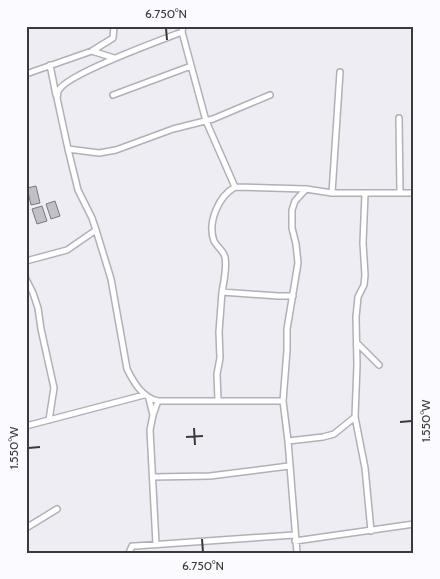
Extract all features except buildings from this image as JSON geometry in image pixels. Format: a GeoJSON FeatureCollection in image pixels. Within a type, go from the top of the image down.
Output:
{"type":"FeatureCollection","features":[{"type":"Feature","properties":{"kind":"street"},"geometry":{"type":"LineString","coordinates":[[26,74],[92,51],[113,38],[114,26]]}},
{"type":"Feature","properties":{"kind":"street"},"geometry":{"type":"LineString","coordinates":[[57,98],[59,90],[81,73],[182,29],[206,121],[235,187]]}},
{"type":"Feature","properties":{"kind":"street"},"geometry":{"type":"LineString","coordinates":[[92,51],[114,58]]}},
{"type":"Feature","properties":{"kind":"street"},"geometry":{"type":"LineString","coordinates":[[50,65],[78,190],[92,218],[111,279],[127,369],[146,397],[153,415]]}},
{"type":"Feature","properties":{"kind":"street"},"geometry":{"type":"LineString","coordinates":[[113,95],[191,66]]}},
{"type":"Feature","properties":{"kind":"street"},"geometry":{"type":"LineString","coordinates":[[332,193],[340,72]]}},
{"type":"Feature","properties":{"kind":"street"},"geometry":{"type":"LineString","coordinates":[[68,149],[99,153],[116,150],[173,129],[206,121],[270,95]]}},
{"type":"Feature","properties":{"kind":"street"},"geometry":{"type":"LineString","coordinates":[[399,118],[400,192]]}},
{"type":"Feature","properties":{"kind":"street"},"geometry":{"type":"LineString","coordinates":[[218,400],[219,332],[225,257],[222,250],[215,243],[212,231],[214,218],[221,199],[227,191],[235,187],[254,186],[306,189],[332,193],[414,193]]}},
{"type":"Feature","properties":{"kind":"street"},"geometry":{"type":"LineString","coordinates":[[297,553],[294,538],[288,441],[282,401],[287,329],[298,264],[292,228],[292,210],[295,201],[306,189]]}},
{"type":"Feature","properties":{"kind":"street"},"geometry":{"type":"LineString","coordinates":[[365,194],[363,243],[365,276],[364,285],[358,297],[356,317],[357,344],[354,417],[365,468],[371,531]]}},
{"type":"Feature","properties":{"kind":"street"},"geometry":{"type":"LineString","coordinates":[[26,261],[67,250],[96,230]]}},
{"type":"Feature","properties":{"kind":"street"},"geometry":{"type":"LineString","coordinates":[[26,280],[38,308],[40,329],[54,388],[49,420]]}},
{"type":"Feature","properties":{"kind":"street"},"geometry":{"type":"LineString","coordinates":[[222,292],[293,296]]}},
{"type":"Feature","properties":{"kind":"street"},"geometry":{"type":"LineString","coordinates":[[357,344],[379,365]]}},
{"type":"Feature","properties":{"kind":"street"},"geometry":{"type":"LineString","coordinates":[[26,426],[146,397],[158,401],[282,401]]}},
{"type":"Feature","properties":{"kind":"street"},"geometry":{"type":"LineString","coordinates":[[156,544],[150,430],[158,401]]}},
{"type":"Feature","properties":{"kind":"street"},"geometry":{"type":"LineString","coordinates":[[288,441],[324,438],[334,434],[354,417]]}},
{"type":"Feature","properties":{"kind":"street"},"geometry":{"type":"LineString","coordinates":[[153,477],[210,476],[290,466]]}},
{"type":"Feature","properties":{"kind":"street"},"geometry":{"type":"LineString","coordinates":[[26,528],[57,508]]}},
{"type":"Feature","properties":{"kind":"street"},"geometry":{"type":"LineString","coordinates":[[129,553],[132,546],[294,538],[371,531],[414,524]]}}]}
